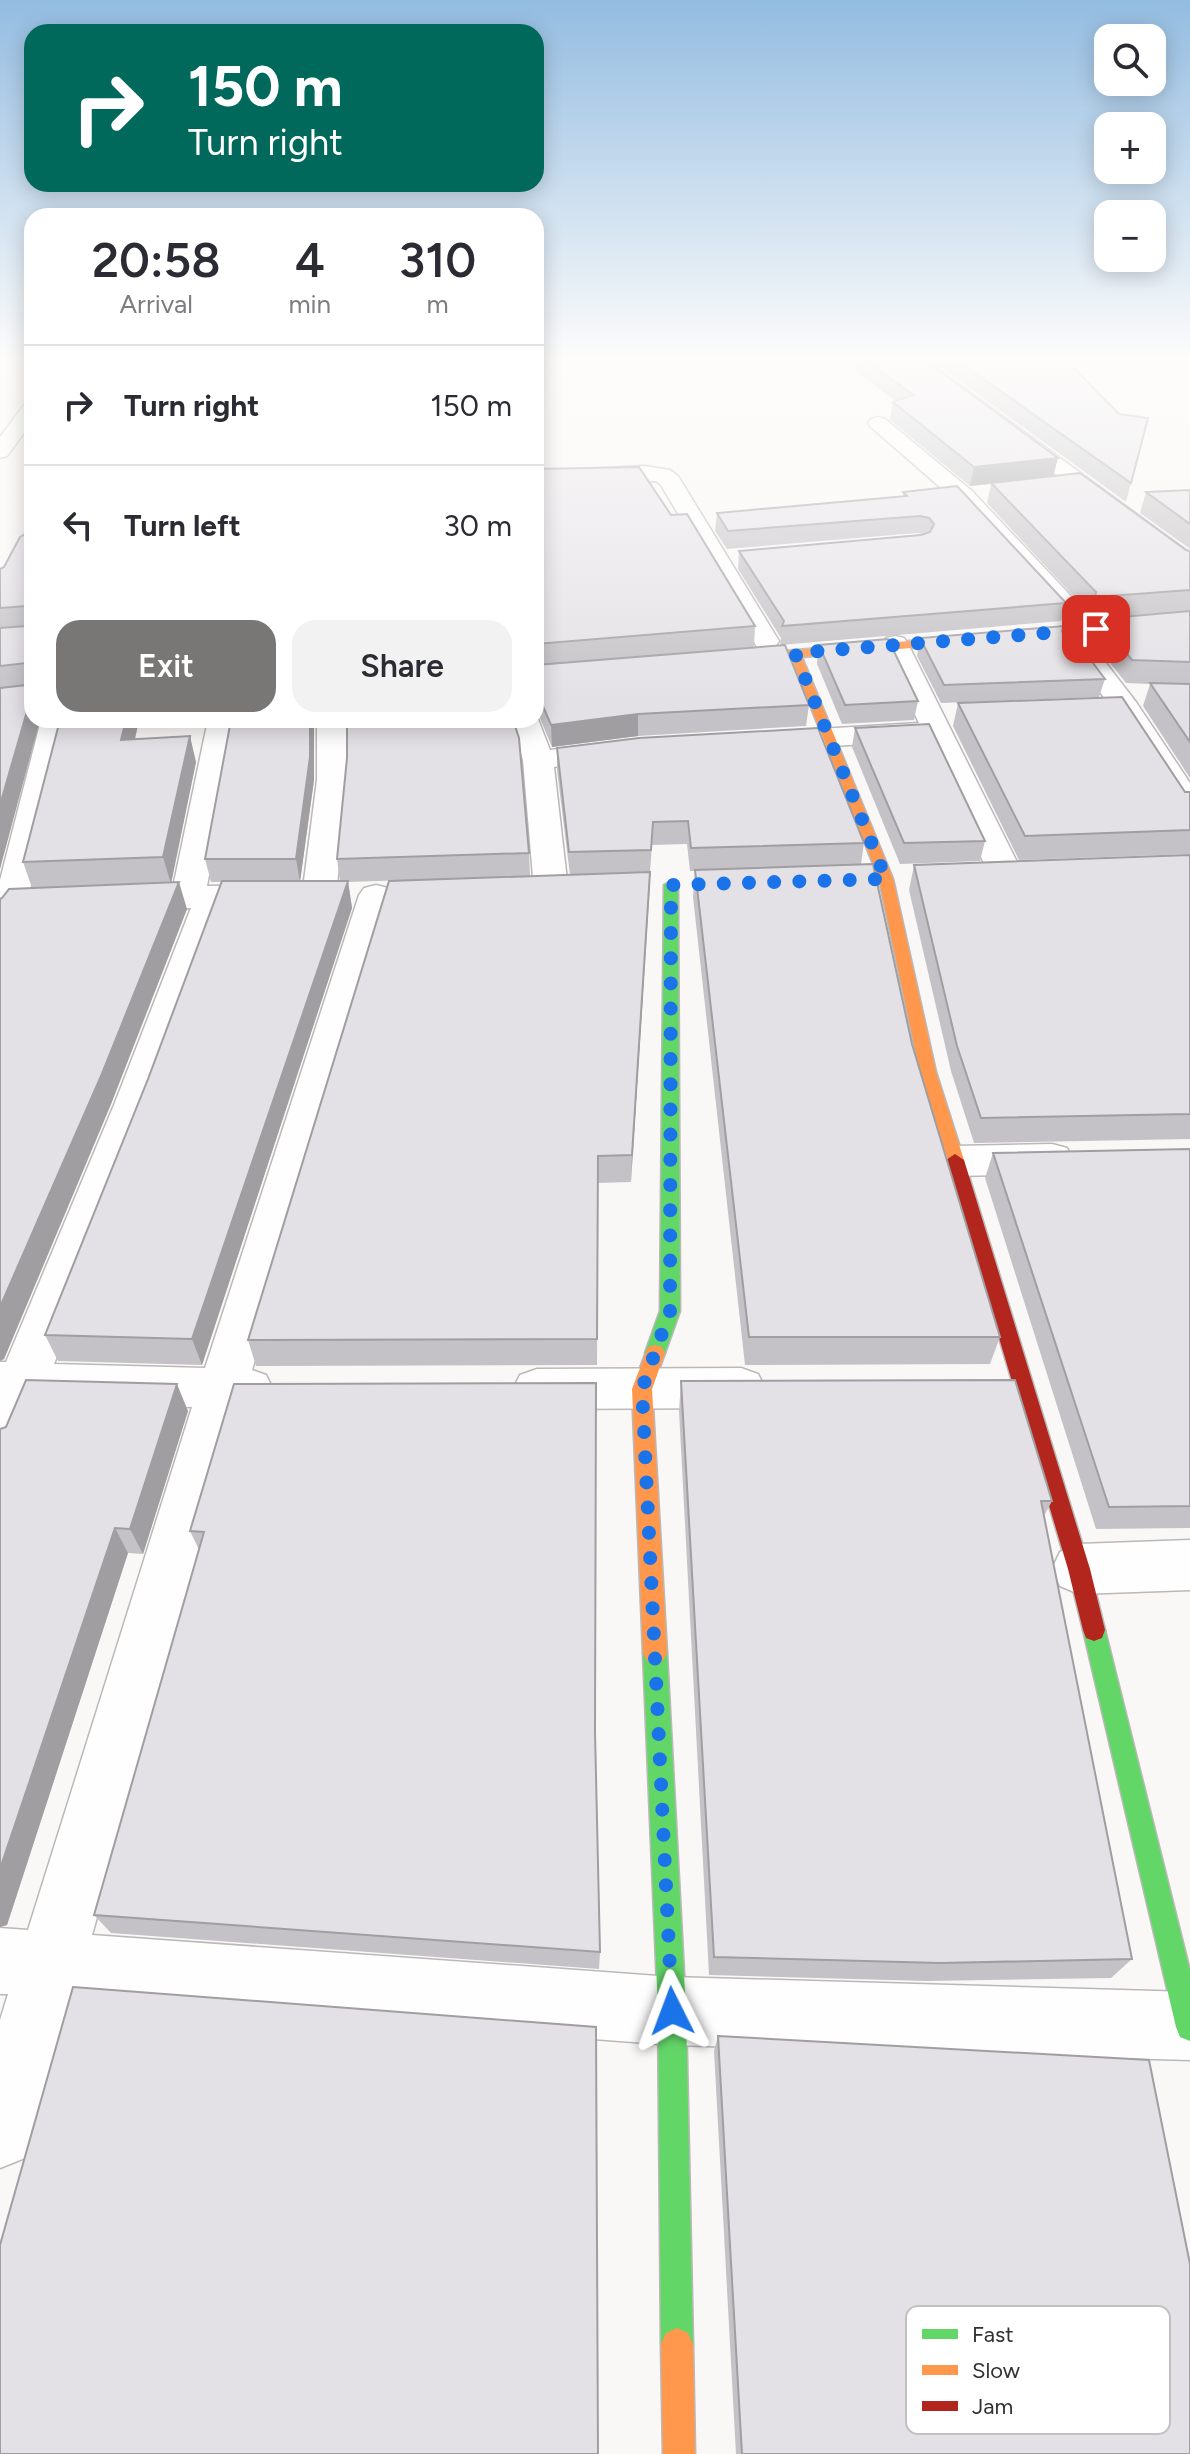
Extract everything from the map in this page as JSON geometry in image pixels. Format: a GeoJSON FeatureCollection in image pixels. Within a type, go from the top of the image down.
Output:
{"type":"FeatureCollection","features":[{"type":"Feature","properties":{"kind":"street"},"geometry":{"type":"LineString","coordinates":[[544,479],[599,476]]}},
{"type":"Feature","properties":{"kind":"street"},"geometry":{"type":"LineString","coordinates":[[663,476],[680,493],[766,641]]}},
{"type":"Feature","properties":{"kind":"street"},"geometry":{"type":"LineString","coordinates":[[940,476],[964,496],[1071,624],[1190,807]]}},
{"type":"Feature","properties":{"kind":"street"},"geometry":{"type":"LineString","coordinates":[[1074,476],[1190,564]]}},
{"type":"Feature","properties":{"kind":"street"},"geometry":{"type":"LineString","coordinates":[[1054,486],[1084,483]]}},
{"type":"Feature","properties":{"kind":"street"},"geometry":{"type":"LineString","coordinates":[[964,496],[994,493]]}},
{"type":"Feature","properties":{"kind":"street"},"geometry":{"type":"LineString","coordinates":[[720,560],[750,558]]}},
{"type":"Feature","properties":{"kind":"street"},"geometry":{"type":"LineString","coordinates":[[1071,624],[795,653],[719,652],[766,641],[1071,624],[1188,621]]}},
{"type":"Feature","properties":{"kind":"street"},"geometry":{"type":"LineString","coordinates":[[895,644],[941,720],[1006,874]]}},
{"type":"Feature","properties":{"kind":"street"},"geometry":{"type":"LineString","coordinates":[[25,1962],[672,2011],[1190,2026],[1079,1569],[928,1072],[886,879],[795,653]]}},
{"type":"Feature","properties":{"kind":"street"},"geometry":{"type":"LineString","coordinates":[[750,742],[830,738],[941,720]]}},
{"type":"Feature","properties":{"kind":"street"},"geometry":{"type":"LineString","coordinates":[[11,907],[54,728]]}},
{"type":"Feature","properties":{"kind":"street"},"geometry":{"type":"LineString","coordinates":[[0,1437],[12,1382],[134,1105],[201,895],[222,728]]}},
{"type":"Feature","properties":{"kind":"street"},"geometry":{"type":"LineString","coordinates":[[319,896],[332,780],[332,728]]}},
{"type":"Feature","properties":{"kind":"street"},"geometry":{"type":"LineString","coordinates":[[528,728],[538,760],[550,889]]}},
{"type":"Feature","properties":{"kind":"street"},"geometry":{"type":"LineString","coordinates":[[538,760],[638,748]]}},
{"type":"Feature","properties":{"kind":"street"},"geometry":{"type":"LineString","coordinates":[[671,885],[670,1311],[642,1389],[672,2011],[679,2454]]}},
{"type":"Feature","properties":{"kind":"street"},"geometry":{"type":"LineString","coordinates":[[0,2133],[25,1962],[392,895],[201,895],[97,900]]}},
{"type":"Feature","properties":{"kind":"street"},"geometry":{"type":"LineString","coordinates":[[954,1161],[1096,1158]]}},
{"type":"Feature","properties":{"kind":"street"},"geometry":{"type":"LineString","coordinates":[[12,1382],[299,1389]]}},
{"type":"Feature","properties":{"kind":"street"},"geometry":{"type":"LineString","coordinates":[[975,1387],[1023,1387]]}},
{"type":"Feature","properties":{"kind":"street"},"geometry":{"type":"LineString","coordinates":[[486,1389],[785,1388]]}},
{"type":"Feature","properties":{"kind":"street"},"geometry":{"type":"LineString","coordinates":[[1079,1569],[1190,1565]]}},
{"type":"Feature","properties":{"kind":"building"},"geometry":{"type":"Polygon","coordinates":[[[544,476],[645,476],[671,515],[687,514],[755,626],[544,643],[544,476]]]}},
{"type":"Feature","properties":{"kind":"building"},"geometry":{"type":"Polygon","coordinates":[[[1083,476],[1190,551],[1190,590],[1095,597],[1096,592],[991,483],[1083,476]]]}},
{"type":"Feature","properties":{"kind":"building"},"geometry":{"type":"Polygon","coordinates":[[[1120,476],[1133,476],[1131,483],[1120,476]]]}},
{"type":"Feature","properties":{"kind":"building"},"geometry":{"type":"Polygon","coordinates":[[[957,486],[1066,603],[782,626],[784,621],[739,551],[921,535],[930,532],[934,524],[929,518],[920,516],[728,531],[717,513],[907,496],[903,492],[957,486]]]}},
{"type":"Feature","properties":{"kind":"building"},"geometry":{"type":"Polygon","coordinates":[[[1190,490],[1190,524],[1146,492],[1190,490]]]}},
{"type":"Feature","properties":{"kind":"building"},"geometry":{"type":"Polygon","coordinates":[[[24,535],[24,606],[0,608],[0,569],[24,535]]]}},
{"type":"Feature","properties":{"kind":"building"},"geometry":{"type":"Polygon","coordinates":[[[1190,611],[1190,662],[1132,660],[1099,619],[1190,611]]]}},
{"type":"Feature","properties":{"kind":"building"},"geometry":{"type":"Polygon","coordinates":[[[24,626],[24,663],[0,666],[0,628],[24,626]]]}},
{"type":"Feature","properties":{"kind":"building"},"geometry":{"type":"Polygon","coordinates":[[[1065,626],[1105,679],[944,685],[920,638],[1065,626]]]}},
{"type":"Feature","properties":{"kind":"building"},"geometry":{"type":"Polygon","coordinates":[[[888,639],[918,701],[845,705],[819,645],[888,639]]]}},
{"type":"Feature","properties":{"kind":"building"},"geometry":{"type":"Polygon","coordinates":[[[785,645],[809,705],[638,714],[551,725],[544,709],[544,664],[785,645]]]}},
{"type":"Feature","properties":{"kind":"building"},"geometry":{"type":"Polygon","coordinates":[[[1150,683],[1190,684],[1190,742],[1150,683]]]}},
{"type":"Feature","properties":{"kind":"building"},"geometry":{"type":"Polygon","coordinates":[[[24,685],[24,722],[0,805],[0,688],[24,685]]]}},
{"type":"Feature","properties":{"kind":"building"},"geometry":{"type":"Polygon","coordinates":[[[1122,697],[1185,792],[1190,792],[1190,830],[1025,836],[958,703],[1122,697]]]}},
{"type":"Feature","properties":{"kind":"building"},"geometry":{"type":"Polygon","coordinates":[[[929,724],[985,841],[904,843],[855,728],[929,724]]]}},
{"type":"Feature","properties":{"kind":"building"},"geometry":{"type":"Polygon","coordinates":[[[58,728],[124,728],[121,740],[190,736],[163,857],[23,862],[58,728]]]}},
{"type":"Feature","properties":{"kind":"building"},"geometry":{"type":"Polygon","coordinates":[[[230,728],[310,728],[310,757],[296,859],[205,859],[230,728]]]}},
{"type":"Feature","properties":{"kind":"building"},"geometry":{"type":"Polygon","coordinates":[[[347,728],[516,728],[529,853],[337,859],[347,728]]]}},
{"type":"Feature","properties":{"kind":"building"},"geometry":{"type":"Polygon","coordinates":[[[818,728],[864,843],[691,848],[688,821],[653,822],[651,850],[569,852],[557,748],[639,738],[818,728]]]}},
{"type":"Feature","properties":{"kind":"building"},"geometry":{"type":"Polygon","coordinates":[[[1190,855],[1190,1114],[981,1118],[957,1046],[914,865],[1190,855]]]}},
{"type":"Feature","properties":{"kind":"building"},"geometry":{"type":"Polygon","coordinates":[[[873,864],[912,1044],[1000,1337],[749,1337],[695,870],[873,864]]]}},
{"type":"Feature","properties":{"kind":"building"},"geometry":{"type":"Polygon","coordinates":[[[650,872],[632,1155],[598,1156],[597,1339],[248,1340],[389,881],[650,872]]]}},
{"type":"Feature","properties":{"kind":"building"},"geometry":{"type":"Polygon","coordinates":[[[222,881],[348,881],[192,1339],[45,1335],[148,1079],[222,881]]]}},
{"type":"Feature","properties":{"kind":"building"},"geometry":{"type":"Polygon","coordinates":[[[179,882],[101,1076],[0,1307],[0,899],[9,889],[179,882]]]}},
{"type":"Feature","properties":{"kind":"building"},"geometry":{"type":"Polygon","coordinates":[[[1190,1149],[1190,1506],[1109,1507],[993,1153],[1190,1149]]]}},
{"type":"Feature","properties":{"kind":"building"},"geometry":{"type":"Polygon","coordinates":[[[26,1380],[177,1384],[130,1529],[115,1528],[0,1869],[0,1429],[6,1427],[26,1380]]]}},
{"type":"Feature","properties":{"kind":"building"},"geometry":{"type":"Polygon","coordinates":[[[1015,1380],[1052,1501],[1041,1501],[1132,1959],[940,1963],[714,1957],[681,1381],[1015,1380]]]}},
{"type":"Feature","properties":{"kind":"building"},"geometry":{"type":"Polygon","coordinates":[[[596,1383],[595,1732],[600,1952],[94,1915],[204,1532],[190,1531],[234,1384],[596,1383]]]}},
{"type":"Feature","properties":{"kind":"building"},"geometry":{"type":"Polygon","coordinates":[[[73,1987],[596,2027],[598,2454],[0,2454],[0,2245],[73,1987]]]}},
{"type":"Feature","properties":{"kind":"building"},"geometry":{"type":"Polygon","coordinates":[[[718,2036],[1149,2060],[1190,2264],[1190,2454],[742,2454],[718,2036]]]}},
{"type":"Feature","properties":{"kind":"traffic: fast"},"geometry":{"type":"LineString","coordinates":[[655,1353],[670,1311],[671,885]]}},
{"type":"Feature","properties":{"kind":"traffic: fast"},"geometry":{"type":"LineString","coordinates":[[1094,1630],[1190,2027]]}},
{"type":"Feature","properties":{"kind":"traffic: fast"},"geometry":{"type":"LineString","coordinates":[[655,1653],[672,2011],[677,2344]]}},
{"type":"Feature","properties":{"kind":"traffic: slow"},"geometry":{"type":"LineString","coordinates":[[730,659],[1190,622]]}},
{"type":"Feature","properties":{"kind":"traffic: slow"},"geometry":{"type":"LineString","coordinates":[[795,653],[886,879],[928,1072],[955,1160]]}},
{"type":"Feature","properties":{"kind":"traffic: slow"},"geometry":{"type":"LineString","coordinates":[[655,1353],[642,1389],[655,1653]]}},
{"type":"Feature","properties":{"kind":"traffic: slow"},"geometry":{"type":"LineString","coordinates":[[677,2344],[679,2454]]}},
{"type":"Feature","properties":{"kind":"traffic: jam"},"geometry":{"type":"LineString","coordinates":[[955,1160],[1079,1569],[1094,1630]]}},
{"type":"Feature","properties":{"kind":"route"},"geometry":{"type":"LineString","coordinates":[[672,2011],[642,1389],[670,1311],[671,885],[886,879],[795,653],[1096,629]]}}]}
